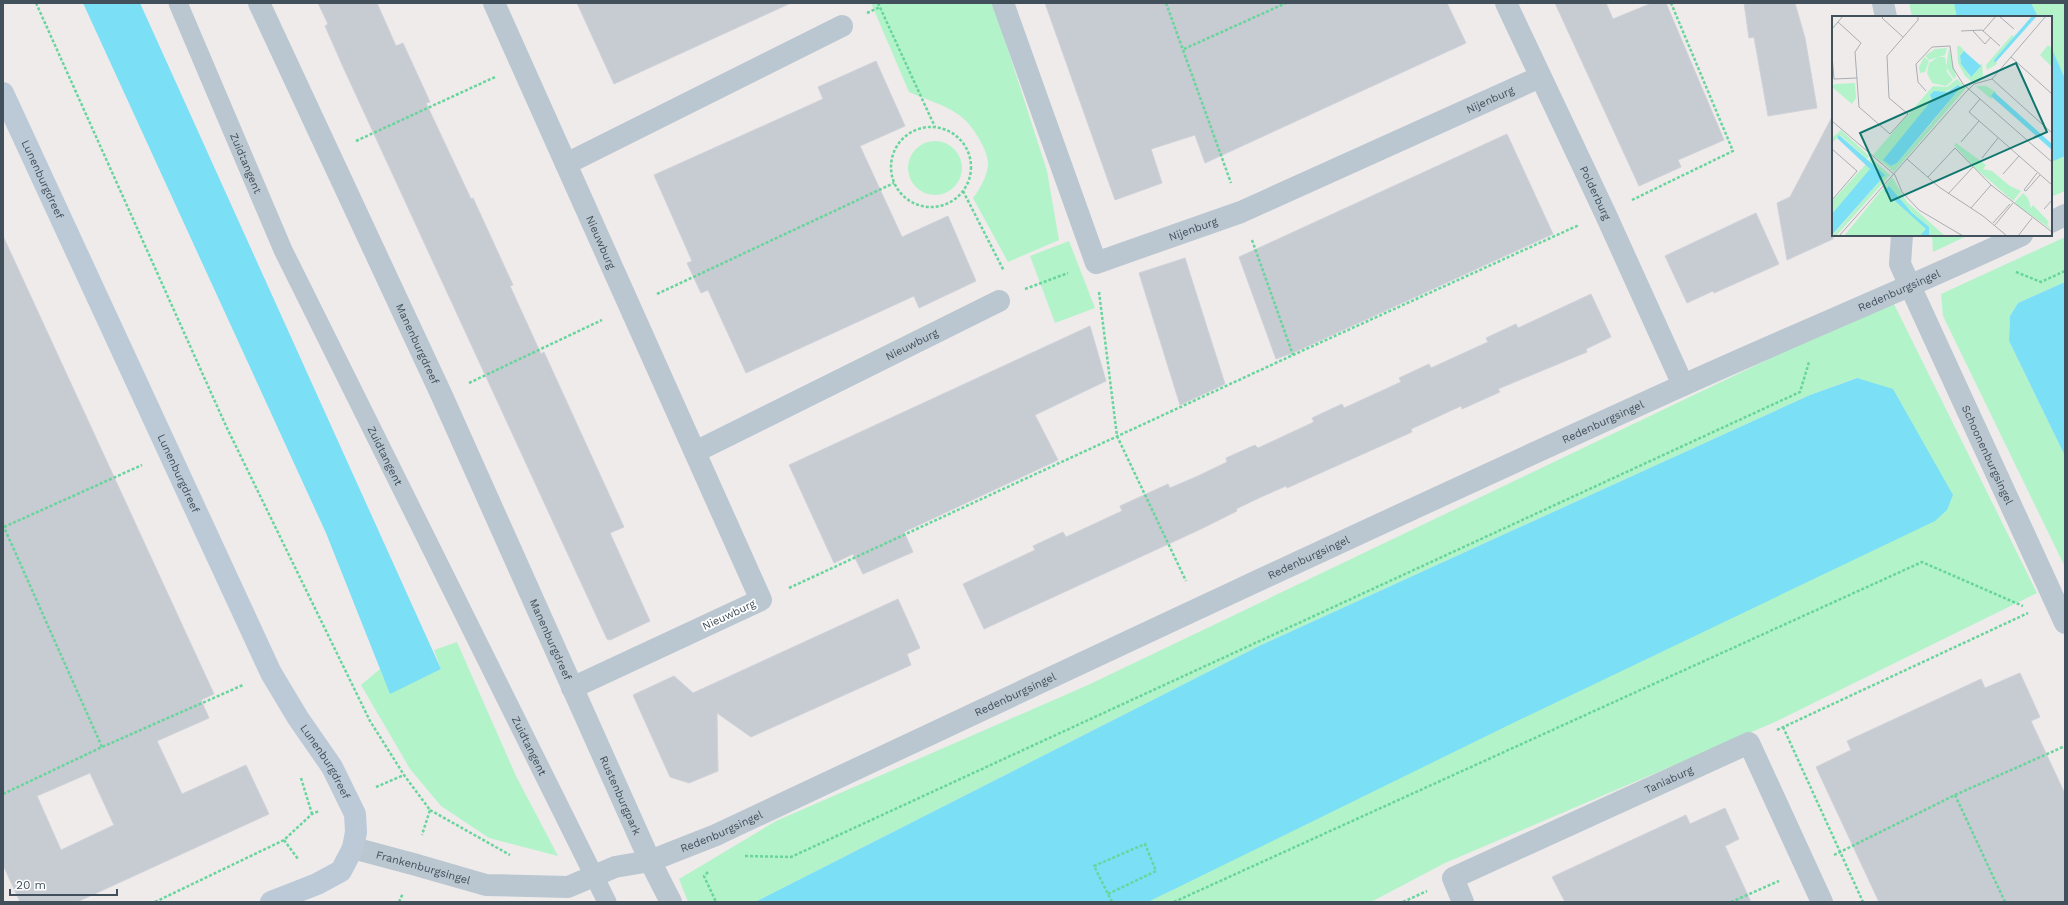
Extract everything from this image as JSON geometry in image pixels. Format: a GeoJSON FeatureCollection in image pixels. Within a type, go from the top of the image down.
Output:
{"type":"FeatureCollection","features":[{"type":"Feature","properties":{"kind":"street","name":"Manenburgdreef"},"geometry":{"type":"LineString","coordinates":[[259,3],[442,396],[572,688]]}},
{"type":"Feature","properties":{"kind":"street","name":"Nieuwburg"},"geometry":{"type":"LineString","coordinates":[[494,3],[761,600],[572,688]]}},
{"type":"Feature","properties":{"kind":"street"},"geometry":{"type":"LineString","coordinates":[[1003,3],[1096,263]]}},
{"type":"Feature","properties":{"kind":"street","name":"Polderburg"},"geometry":{"type":"LineString","coordinates":[[1506,3],[1605,213],[1683,385]]}},
{"type":"Feature","properties":{"kind":"street"},"geometry":{"type":"LineString","coordinates":[[1883,3],[1886,16]]}},
{"type":"Feature","properties":{"kind":"street"},"geometry":{"type":"LineString","coordinates":[[566,164],[842,26]]}},
{"type":"Feature","properties":{"kind":"street","name":"Nijenburg"},"geometry":{"type":"LineString","coordinates":[[1096,263],[1241,212],[1540,77]]}},
{"type":"Feature","properties":{"kind":"street","name":"Lunenburgdreef"},"geometry":{"type":"LineString","coordinates":[[3,93],[271,673],[298,718],[332,767],[355,814],[356,832],[353,848]]}},
{"type":"Feature","properties":{"kind":"street"},"geometry":{"type":"LineString","coordinates":[[2052,222],[2065,215]]}},
{"type":"Feature","properties":{"kind":"street","name":"Schoonenburgsingel"},"geometry":{"type":"LineString","coordinates":[[1902,236],[1900,264],[2065,622]]}},
{"type":"Feature","properties":{"kind":"street","name":"Redenburgsingel"},"geometry":{"type":"LineString","coordinates":[[595,876],[615,867],[650,861],[716,835],[1199,608],[1683,385],[1911,286],[2020,236]]}},
{"type":"Feature","properties":{"kind":"street","name":"Nieuwburg"},"geometry":{"type":"LineString","coordinates":[[695,452],[1007,297]]}},
{"type":"Feature","properties":{"kind":"street","name":"Rustenburgpark"},"geometry":{"type":"LineString","coordinates":[[572,688],[650,861],[671,902]]}},
{"type":"Feature","properties":{"kind":"street"},"geometry":{"type":"LineString","coordinates":[[1749,743],[1822,902]]}},
{"type":"Feature","properties":{"kind":"street","name":"Taniaburg"},"geometry":{"type":"LineString","coordinates":[[1463,902],[1453,878],[1749,743]]}},
{"type":"Feature","properties":{"kind":"street","name":"Frankenburgsingel"},"geometry":{"type":"LineString","coordinates":[[353,848],[486,886],[568,887],[595,876]]}},
{"type":"Feature","properties":{"kind":"street"},"geometry":{"type":"LineString","coordinates":[[271,902],[317,884],[341,871],[353,848]]}},
{"type":"Feature","properties":{"kind":"lane","name":"Zuidtangent"},"geometry":{"type":"LineString","coordinates":[[178,3],[283,250],[607,902]]}},
{"type":"Feature","properties":{"kind":"path"},"geometry":{"type":"LineString","coordinates":[[36,3],[226,426],[363,707],[404,775],[430,810],[517,859]]}},
{"type":"Feature","properties":{"kind":"path"},"geometry":{"type":"LineString","coordinates":[[878,3],[935,127]]}},
{"type":"Feature","properties":{"kind":"path"},"geometry":{"type":"LineString","coordinates":[[1166,3],[1184,49],[1293,355]]}},
{"type":"Feature","properties":{"kind":"path"},"geometry":{"type":"LineString","coordinates":[[1184,49],[1286,3]]}},
{"type":"Feature","properties":{"kind":"path"},"geometry":{"type":"LineString","coordinates":[[761,600],[1605,213],[1733,151],[1671,3]]}},
{"type":"Feature","properties":{"kind":"path"},"geometry":{"type":"LineString","coordinates":[[328,154],[521,66]]}},
{"type":"Feature","properties":{"kind":"path"},"geometry":{"type":"LineString","coordinates":[[935,127],[948,131],[959,139],[967,149],[971,163],[970,176],[963,191],[958,197],[947,204],[935,207],[923,206],[911,202],[901,193],[894,183],[891,169],[893,156],[899,144],[909,134],[921,129],[935,127]]}},
{"type":"Feature","properties":{"kind":"path"},"geometry":{"type":"LineString","coordinates":[[442,396],[894,183]]}},
{"type":"Feature","properties":{"kind":"path"},"geometry":{"type":"LineString","coordinates":[[963,191],[1007,297],[1096,263],[1117,436],[1199,608]]}},
{"type":"Feature","properties":{"kind":"path"},"geometry":{"type":"LineString","coordinates":[[1984,253],[1989,261],[2041,282],[2065,271]]}},
{"type":"Feature","properties":{"kind":"path"},"geometry":{"type":"LineString","coordinates":[[739,856],[792,857],[1800,392],[1819,326]]}},
{"type":"Feature","properties":{"kind":"path"},"geometry":{"type":"LineString","coordinates":[[102,747],[3,526],[170,453]]}},
{"type":"Feature","properties":{"kind":"path"},"geometry":{"type":"LineString","coordinates":[[1174,902],[1922,562],[2032,611],[1749,743]]}},
{"type":"Feature","properties":{"kind":"path"},"geometry":{"type":"LineString","coordinates":[[3,794],[102,747],[271,673]]}},
{"type":"Feature","properties":{"kind":"path"},"geometry":{"type":"LineString","coordinates":[[1783,727],[1863,902]]}},
{"type":"Feature","properties":{"kind":"path"},"geometry":{"type":"LineString","coordinates":[[1731,902],[1840,852],[1955,796],[2065,746]]}},
{"type":"Feature","properties":{"kind":"path"},"geometry":{"type":"LineString","coordinates":[[1955,796],[2005,902]]}},
{"type":"Feature","properties":{"kind":"path"},"geometry":{"type":"LineString","coordinates":[[400,902],[430,810]]}},
{"type":"Feature","properties":{"kind":"path"},"geometry":{"type":"LineString","coordinates":[[155,902],[284,840]]}},
{"type":"Feature","properties":{"kind":"path"},"geometry":{"type":"LineString","coordinates":[[1108,894],[1156,871],[1145,844],[1094,866],[1108,894],[1112,902]]}},
{"type":"Feature","properties":{"kind":"green space"},"geometry":{"type":"Polygon","coordinates":[[[871,3],[993,3],[1047,171],[1059,240],[1008,262],[973,198],[983,182],[988,165],[988,160],[980,140],[968,123],[958,114],[909,92],[871,3]]]}},
{"type":"Feature","properties":{"kind":"green space"},"geometry":{"type":"Polygon","coordinates":[[[1909,3],[2065,3],[2065,191],[2052,197],[2052,16],[1912,16],[1909,3]]]}},
{"type":"Feature","properties":{"kind":"green space"},"geometry":{"type":"Polygon","coordinates":[[[935,141],[945,143],[954,149],[960,158],[962,168],[960,178],[954,187],[945,193],[935,195],[925,193],[916,187],[910,178],[908,168],[910,158],[916,149],[925,143],[935,141]]]}},
{"type":"Feature","properties":{"kind":"green space"},"geometry":{"type":"Polygon","coordinates":[[[1932,236],[1967,236],[1933,252],[1932,236]]]}},
{"type":"Feature","properties":{"kind":"green space"},"geometry":{"type":"Polygon","coordinates":[[[2065,237],[2065,282],[2018,303],[2010,316],[2009,341],[2065,456],[2065,567],[1943,316],[1941,294],[2065,237]]]}},
{"type":"Feature","properties":{"kind":"green space"},"geometry":{"type":"Polygon","coordinates":[[[1069,241],[1095,308],[1055,323],[1030,256],[1069,241]]]}},
{"type":"Feature","properties":{"kind":"green space"},"geometry":{"type":"Polygon","coordinates":[[[1892,300],[2037,593],[1775,722],[1445,863],[1371,902],[1148,902],[1172,890],[1873,384],[1856,378],[1810,395],[1259,646],[755,902],[688,902],[679,879],[776,821],[1088,685],[1892,300]]]}},
{"type":"Feature","properties":{"kind":"green space"},"geometry":{"type":"Polygon","coordinates":[[[457,642],[516,776],[558,856],[489,838],[441,806],[410,769],[361,685],[380,669],[390,693],[441,669],[434,650],[457,642]]]}},
{"type":"Feature","properties":{"kind":"water"},"geometry":{"type":"Polygon","coordinates":[[[83,3],[140,3],[441,669],[390,694],[326,533],[83,3]]]}},
{"type":"Feature","properties":{"kind":"water"},"geometry":{"type":"Polygon","coordinates":[[[1954,3],[2031,3],[2038,16],[1957,16],[1954,3]]]}},
{"type":"Feature","properties":{"kind":"water"},"geometry":{"type":"Polygon","coordinates":[[[2052,49],[2065,79],[2065,156],[2052,162],[2052,49]]]}},
{"type":"Feature","properties":{"kind":"water"},"geometry":{"type":"Polygon","coordinates":[[[2065,282],[2065,456],[2009,341],[2010,316],[2018,303],[2065,282]]]}},
{"type":"Feature","properties":{"kind":"water"},"geometry":{"type":"Polygon","coordinates":[[[1857,378],[1893,389],[1953,495],[1947,510],[1935,521],[1517,721],[1148,902],[755,902],[1259,646],[1810,395],[1857,378]]]}},
{"type":"Feature","properties":{"kind":"building"},"geometry":{"type":"Polygon","coordinates":[[[318,3],[377,3],[396,46],[403,43],[430,102],[426,103],[471,199],[473,198],[513,285],[510,286],[541,354],[544,352],[624,527],[610,533],[650,621],[610,640],[607,639],[344,69],[325,26],[328,24],[318,3]]]}},
{"type":"Feature","properties":{"kind":"building"},"geometry":{"type":"Polygon","coordinates":[[[577,3],[791,3],[614,84],[577,3]]]}},
{"type":"Feature","properties":{"kind":"building"},"geometry":{"type":"Polygon","coordinates":[[[1045,3],[1447,3],[1466,43],[1205,163],[1195,135],[1151,149],[1162,183],[1115,200],[1045,3]]]}},
{"type":"Feature","properties":{"kind":"building"},"geometry":{"type":"Polygon","coordinates":[[[1555,3],[1606,3],[1613,19],[1652,3],[1666,3],[1724,140],[1678,160],[1681,167],[1639,186],[1555,3]]]}},
{"type":"Feature","properties":{"kind":"building"},"geometry":{"type":"Polygon","coordinates":[[[1744,3],[1795,3],[1805,38],[1817,108],[1768,116],[1754,37],[1749,38],[1744,3]]]}},
{"type":"Feature","properties":{"kind":"building"},"geometry":{"type":"Polygon","coordinates":[[[876,61],[905,126],[860,146],[902,237],[948,216],[976,281],[919,308],[914,296],[746,373],[708,290],[701,293],[687,263],[692,261],[654,175],[823,99],[818,87],[876,61]]]}},
{"type":"Feature","properties":{"kind":"building"},"geometry":{"type":"Polygon","coordinates":[[[1832,117],[1833,239],[1787,260],[1777,203],[1790,197],[1832,117]]]}},
{"type":"Feature","properties":{"kind":"building"},"geometry":{"type":"Polygon","coordinates":[[[1507,134],[1553,234],[1295,352],[1276,359],[1239,257],[1507,134]]]}},
{"type":"Feature","properties":{"kind":"building"},"geometry":{"type":"Polygon","coordinates":[[[1756,213],[1779,264],[1714,293],[1713,291],[1687,303],[1665,256],[1756,213]]]}},
{"type":"Feature","properties":{"kind":"building"},"geometry":{"type":"Polygon","coordinates":[[[3,236],[214,694],[201,700],[209,718],[157,741],[182,794],[246,765],[269,814],[77,902],[20,902],[3,865],[3,236]],[[90,773],[37,796],[61,850],[114,825],[90,773]]]}},
{"type":"Feature","properties":{"kind":"building"},"geometry":{"type":"Polygon","coordinates":[[[1185,258],[1225,384],[1180,405],[1139,273],[1185,258]]]}},
{"type":"Feature","properties":{"kind":"building"},"geometry":{"type":"Polygon","coordinates":[[[1591,294],[1611,337],[1586,349],[1587,352],[1498,389],[1500,392],[1462,409],[1461,406],[1411,429],[1412,432],[1287,488],[1286,486],[1261,497],[1201,529],[984,629],[963,584],[1035,550],[1033,546],[1063,532],[1066,537],[1122,511],[1120,506],[1168,484],[1170,488],[1198,476],[1227,462],[1226,458],[1255,445],[1258,448],[1314,422],[1312,418],[1342,404],[1344,408],[1401,382],[1399,378],[1429,364],[1431,368],[1488,342],[1486,338],[1516,324],[1518,328],[1591,294]]]}},
{"type":"Feature","properties":{"kind":"building"},"geometry":{"type":"Polygon","coordinates":[[[1090,326],[1106,381],[1035,415],[1058,460],[904,532],[913,552],[863,574],[853,554],[834,563],[789,465],[1090,326]]]}},
{"type":"Feature","properties":{"kind":"building"},"geometry":{"type":"Polygon","coordinates":[[[898,599],[920,648],[907,654],[911,665],[751,737],[717,713],[718,771],[689,783],[670,777],[633,695],[674,676],[693,693],[898,599]]]}},
{"type":"Feature","properties":{"kind":"building"},"geometry":{"type":"Polygon","coordinates":[[[2020,673],[2040,717],[2031,721],[2065,794],[2065,902],[1879,902],[1816,767],[1851,750],[1847,741],[1981,679],[1985,688],[2020,673]]]}},
{"type":"Feature","properties":{"kind":"building"},"geometry":{"type":"Polygon","coordinates":[[[1725,808],[1739,839],[1725,846],[1751,902],[1565,902],[1552,877],[1686,815],[1690,824],[1725,808]]]}}]}
